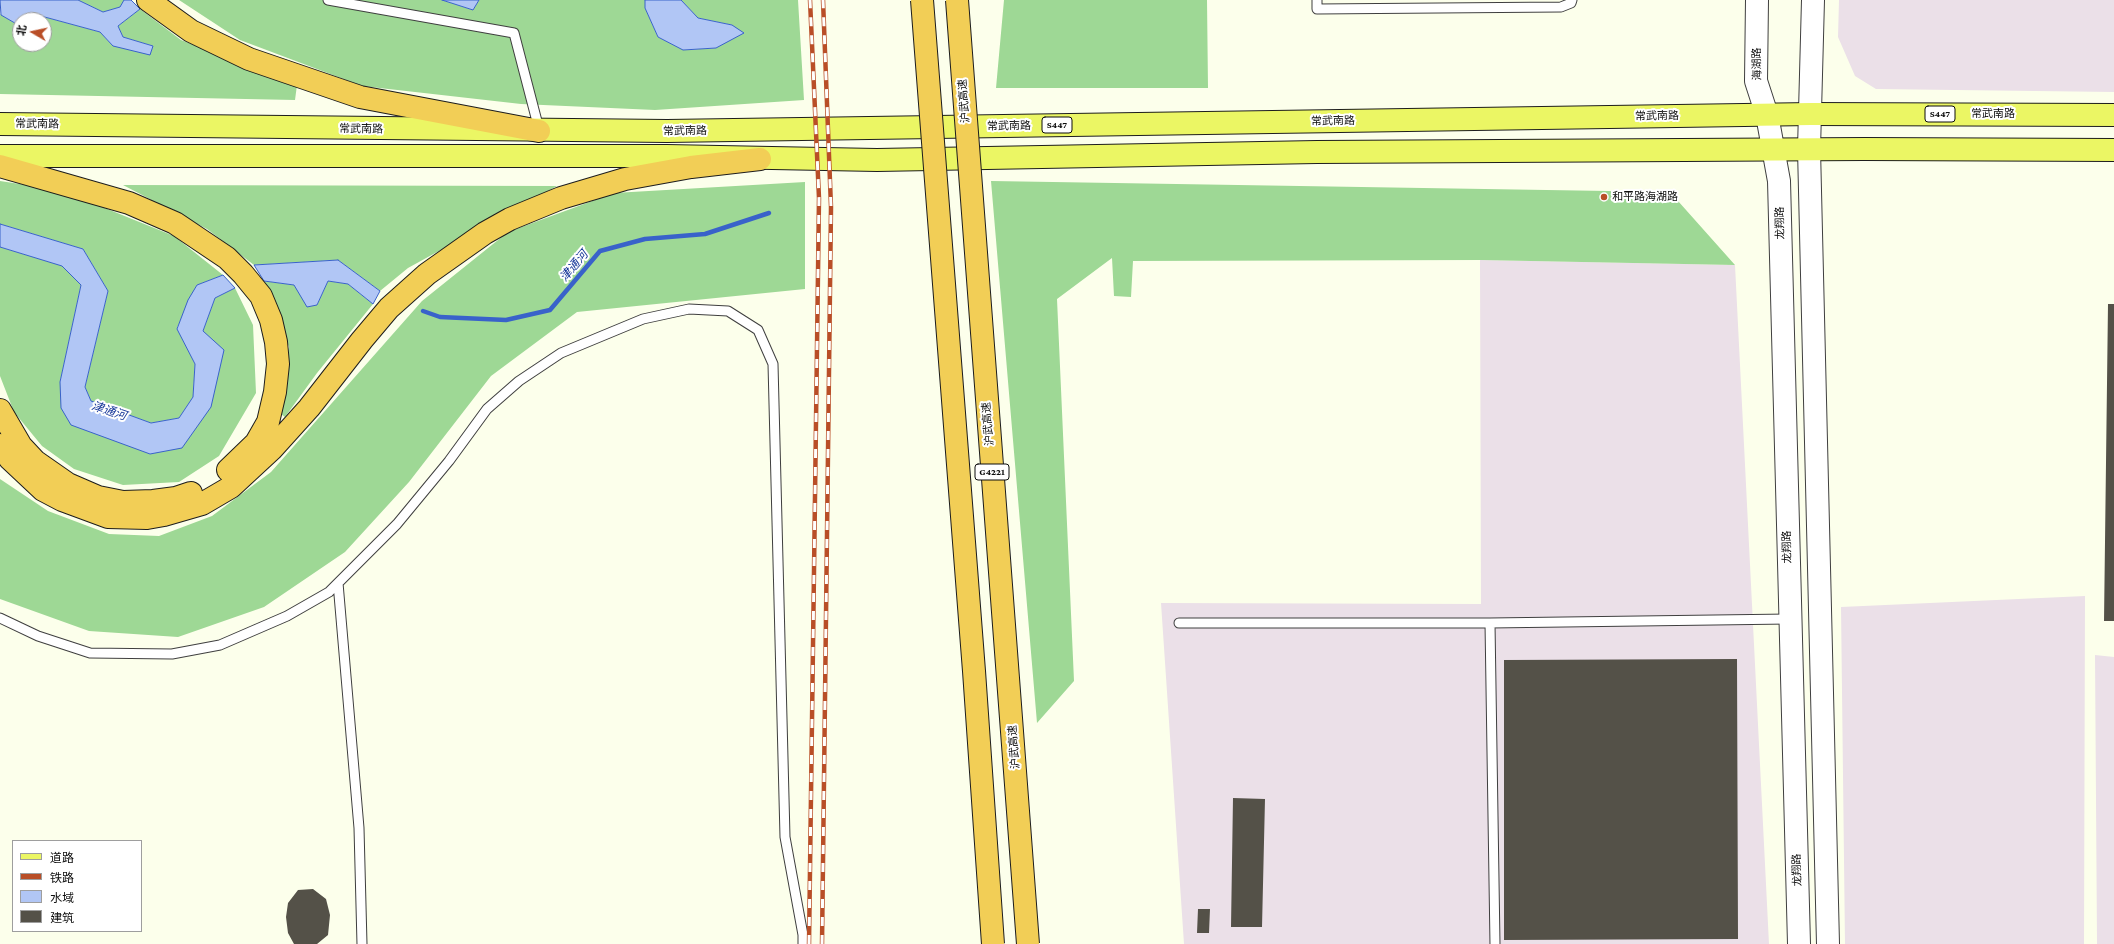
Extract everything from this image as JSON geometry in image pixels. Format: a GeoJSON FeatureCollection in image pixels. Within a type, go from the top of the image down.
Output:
{"type":"FeatureCollection","features":[{"type":"Feature","properties":{"kind":"highway"},"geometry":{"type":"LineString","coordinates":[[148,0],[191,31],[249,59],[360,97],[539,131]]}},
{"type":"Feature","properties":{"kind":"highway","name":"G4221"},"geometry":{"type":"LineString","coordinates":[[922,0],[975,679],[993,944]]}},
{"type":"Feature","properties":{"kind":"highway","name":"沪武高速"},"geometry":{"type":"LineString","coordinates":[[957,0],[1028,944]]}},
{"type":"Feature","properties":{"kind":"highway"},"geometry":{"type":"LineString","coordinates":[[0,445],[10,459],[43,490],[62,500],[108,517],[147,518],[164,516],[202,504],[231,487],[272,449],[309,408],[362,340],[390,308],[427,274],[485,233],[510,219],[561,198],[625,179],[692,167],[760,158]]}},
{"type":"Feature","properties":{"kind":"highway"},"geometry":{"type":"LineString","coordinates":[[0,166],[129,203],[175,222],[210,245],[237,268],[261,296],[271,320],[278,364],[275,392],[268,422],[256,443],[240,460],[220,476],[195,492],[176,498],[153,501],[123,502],[98,497],[68,484],[35,461],[21,446],[0,410]]}},
{"type":"Feature","properties":{"kind":"main road","name":"常武南路"},"geometry":{"type":"LineString","coordinates":[[0,124],[539,131],[674,131],[1811,114],[2114,115]]}},
{"type":"Feature","properties":{"kind":"main road"},"geometry":{"type":"LineString","coordinates":[[0,156],[667,156],[877,160],[1317,152],[1809,149],[2114,150]]}},
{"type":"Feature","properties":{"kind":"street","name":"海湖路"},"geometry":{"type":"LineString","coordinates":[[1757,0],[1756,81],[1767,115],[1774,150]]}},
{"type":"Feature","properties":{"kind":"street"},"geometry":{"type":"LineString","coordinates":[[1813,0],[1809,149],[1828,944]]}},
{"type":"Feature","properties":{"kind":"street","name":"龙翔路"},"geometry":{"type":"LineString","coordinates":[[1774,150],[1779,181],[1789,619],[1799,944]]}},
{"type":"Feature","properties":{"kind":"lane"},"geometry":{"type":"LineString","coordinates":[[328,0],[371,4],[514,33],[539,131]]}},
{"type":"Feature","properties":{"kind":"lane"},"geometry":{"type":"LineString","coordinates":[[1317,0],[1317,9],[1432,4],[1561,8],[1571,3],[1572,0]]}},
{"type":"Feature","properties":{"kind":"lane"},"geometry":{"type":"LineString","coordinates":[[0,618],[38,636],[90,653],[172,654],[220,645],[288,616],[329,592],[397,524],[449,461],[487,409],[518,381],[561,353],[643,319],[689,309],[728,311],[758,330],[773,364],[785,837],[803,935],[803,944]]}},
{"type":"Feature","properties":{"kind":"lane"},"geometry":{"type":"LineString","coordinates":[[338,583],[359,828],[362,944]]}},
{"type":"Feature","properties":{"kind":"lane"},"geometry":{"type":"LineString","coordinates":[[1179,623],[1490,623],[1789,619]]}},
{"type":"Feature","properties":{"kind":"lane"},"geometry":{"type":"LineString","coordinates":[[1490,623],[1495,944]]}},
{"type":"Feature","properties":{"kind":"shaded area"},"geometry":{"type":"Polygon","coordinates":[[[1839,0],[2114,0],[2114,92],[1876,89],[1855,76],[1838,37],[1839,0]]]}},
{"type":"Feature","properties":{"kind":"shaded area"},"geometry":{"type":"Polygon","coordinates":[[[1480,260],[1735,265],[1769,944],[1184,944],[1161,603],[1481,604],[1480,260]]]}},
{"type":"Feature","properties":{"kind":"shaded area"},"geometry":{"type":"Polygon","coordinates":[[[2085,596],[2084,944],[1845,944],[1841,607],[2085,596]]]}},
{"type":"Feature","properties":{"kind":"shaded area"},"geometry":{"type":"Polygon","coordinates":[[[2095,655],[2114,657],[2114,944],[2097,944],[2095,655]]]}},
{"type":"Feature","properties":{"kind":"green space"},"geometry":{"type":"Polygon","coordinates":[[[78,0],[124,0],[121,7],[103,12],[78,0]]]}},
{"type":"Feature","properties":{"kind":"green space"},"geometry":{"type":"Polygon","coordinates":[[[179,0],[442,0],[473,10],[479,0],[645,0],[645,8],[658,37],[684,50],[716,48],[732,25],[698,18],[681,0],[798,0],[804,100],[655,110],[521,104],[362,86],[240,40],[179,0]]]}},
{"type":"Feature","properties":{"kind":"green space"},"geometry":{"type":"Polygon","coordinates":[[[1004,0],[1207,0],[1208,88],[996,88],[1004,0]]]}},
{"type":"Feature","properties":{"kind":"green space"},"geometry":{"type":"Polygon","coordinates":[[[140,9],[181,40],[297,85],[295,100],[0,94],[0,14],[12,21],[12,52],[52,52],[52,19],[100,32],[113,46],[153,46],[123,37],[118,26],[140,9]]]}},
{"type":"Feature","properties":{"kind":"green space"},"geometry":{"type":"Polygon","coordinates":[[[0,181],[33,186],[90,202],[174,236],[223,275],[197,285],[177,328],[195,364],[193,397],[179,418],[151,423],[91,401],[85,387],[108,291],[83,249],[0,224],[0,181]]]}},
{"type":"Feature","properties":{"kind":"green space"},"geometry":{"type":"Polygon","coordinates":[[[991,181],[1670,192],[1735,265],[1480,260],[1133,261],[1131,297],[1114,296],[1112,258],[1057,299],[1074,681],[1037,723],[991,181]]]}},
{"type":"Feature","properties":{"kind":"green space"},"geometry":{"type":"Polygon","coordinates":[[[805,182],[805,289],[577,312],[491,376],[409,482],[345,552],[264,607],[178,637],[89,631],[0,599],[0,479],[48,511],[109,534],[159,536],[212,516],[271,472],[422,301],[508,232],[614,193],[805,182]]]}},
{"type":"Feature","properties":{"kind":"green space"},"geometry":{"type":"Polygon","coordinates":[[[123,185],[557,186],[408,268],[380,291],[338,260],[254,265],[207,229],[123,185]]]}},
{"type":"Feature","properties":{"kind":"green space"},"geometry":{"type":"Polygon","coordinates":[[[0,247],[63,266],[81,285],[60,382],[150,454],[211,407],[203,331],[215,298],[235,288],[253,325],[256,393],[219,456],[179,482],[123,485],[74,469],[42,446],[14,412],[0,376],[0,247]]]}},
{"type":"Feature","properties":{"kind":"green space"},"geometry":{"type":"Polygon","coordinates":[[[264,281],[294,285],[317,305],[328,281],[348,284],[373,304],[317,373],[285,417],[278,412],[289,347],[264,281]]]}},
{"type":"Feature","properties":{"kind":"water"},"geometry":{"type":"Polygon","coordinates":[[[0,0],[78,0],[103,12],[120,7],[124,0],[131,0],[140,9],[118,26],[123,37],[153,46],[150,55],[113,46],[100,32],[52,19],[52,12],[12,12],[12,21],[1,15],[0,0]]]}},
{"type":"Feature","properties":{"kind":"water"},"geometry":{"type":"Polygon","coordinates":[[[442,0],[479,0],[473,10],[442,0]]]}},
{"type":"Feature","properties":{"kind":"water"},"geometry":{"type":"Polygon","coordinates":[[[645,0],[681,0],[698,18],[732,25],[744,33],[716,48],[683,50],[658,37],[645,8],[645,0]]]}},
{"type":"Feature","properties":{"kind":"water"},"geometry":{"type":"Polygon","coordinates":[[[0,224],[83,249],[108,291],[85,387],[91,401],[151,423],[179,418],[193,397],[195,364],[177,329],[188,300],[197,285],[223,275],[235,288],[215,298],[203,331],[224,350],[211,407],[182,448],[150,454],[71,425],[61,408],[60,382],[81,285],[62,266],[0,247],[0,224]]]}},
{"type":"Feature","properties":{"kind":"water"},"geometry":{"type":"Polygon","coordinates":[[[338,260],[380,291],[373,304],[348,284],[328,281],[317,305],[307,307],[294,285],[264,281],[254,265],[338,260]]]}},
{"type":"Feature","properties":{"kind":"building"},"geometry":{"type":"Polygon","coordinates":[[[2108,304],[2114,304],[2114,621],[2104,621],[2108,304]]]}},
{"type":"Feature","properties":{"kind":"building"},"geometry":{"type":"Polygon","coordinates":[[[1737,659],[1738,939],[1504,940],[1504,660],[1737,659]]]}},
{"type":"Feature","properties":{"kind":"building"},"geometry":{"type":"Polygon","coordinates":[[[1233,798],[1265,799],[1262,927],[1231,927],[1233,798]]]}},
{"type":"Feature","properties":{"kind":"building"},"geometry":{"type":"Polygon","coordinates":[[[313,889],[326,899],[330,915],[328,935],[317,944],[294,944],[288,933],[286,917],[288,903],[298,890],[313,889]]]}},
{"type":"Feature","properties":{"kind":"building"},"geometry":{"type":"Polygon","coordinates":[[[1198,909],[1210,909],[1209,933],[1197,933],[1198,909]]]}},
{"type":"Feature","properties":{"kind":"waterway","name":"津通河"},"geometry":{"type":"LineString","coordinates":[[423,311],[440,317],[506,320],[550,310],[600,251],[645,239],[705,234],[769,213]]}},
{"type":"Feature","properties":{"kind":"railway"},"geometry":{"type":"LineString","coordinates":[[809,944],[819,198],[810,0]]}},
{"type":"Feature","properties":{"kind":"railway"},"geometry":{"type":"LineString","coordinates":[[822,944],[831,207],[823,0]]}},
{"type":"Feature","properties":{"kind":"place","name":"和平路海湖路"},"geometry":{"type":"Point","coordinates":[1604,197]}}]}
